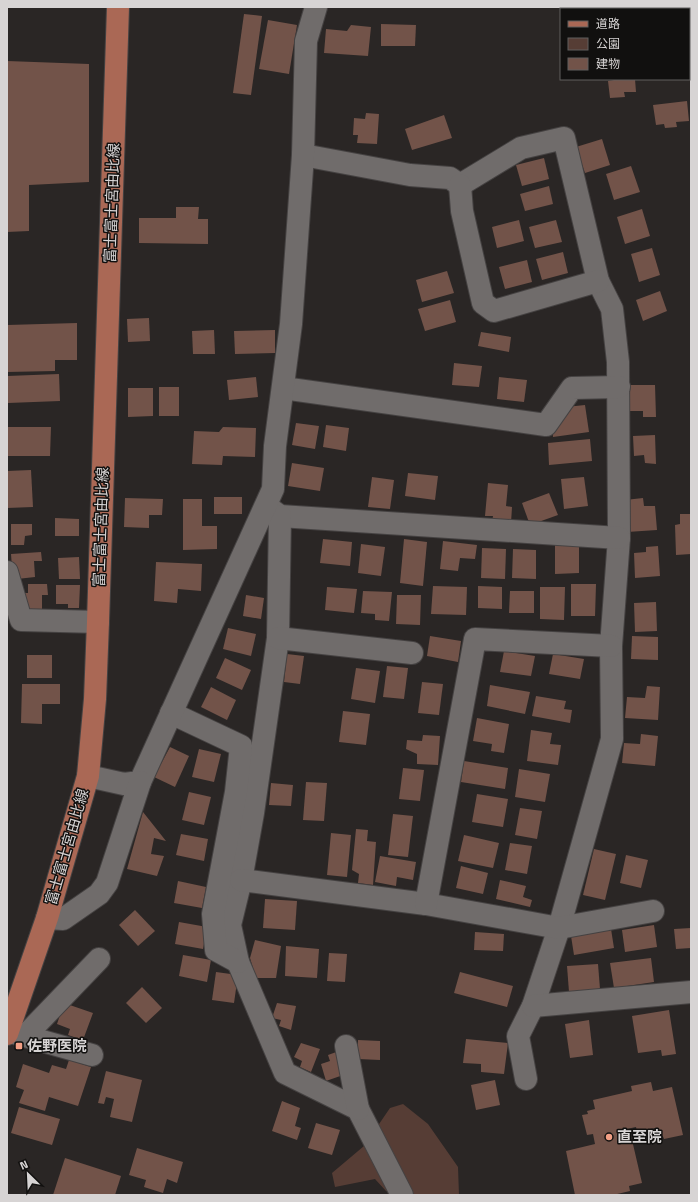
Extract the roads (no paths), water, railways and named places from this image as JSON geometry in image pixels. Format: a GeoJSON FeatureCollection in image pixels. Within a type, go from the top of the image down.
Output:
{"type":"FeatureCollection","features":[{"type":"Feature","properties":{"kind":"main road","name":"富士富士宮由比線"},"geometry":{"type":"LineString","coordinates":[[13,1034],[88,776],[95,700],[118,7]]}},
{"type":"Feature","properties":{"kind":"street"},"geometry":{"type":"LineString","coordinates":[[316,7],[306,41],[303,155],[291,324],[275,446],[273,511],[278,638],[253,813],[241,880],[230,925],[238,962],[285,1073],[358,1110]]}},
{"type":"Feature","properties":{"kind":"street"},"geometry":{"type":"LineString","coordinates":[[460,185],[521,148],[564,138],[598,281],[612,309],[618,362],[619,538],[611,646],[612,739],[559,928],[533,1006],[518,1036],[526,1079]]}},
{"type":"Feature","properties":{"kind":"street"},"geometry":{"type":"LineString","coordinates":[[303,155],[410,175],[450,178],[460,185]]}},
{"type":"Feature","properties":{"kind":"street"},"geometry":{"type":"LineString","coordinates":[[460,185],[462,211],[482,303],[494,311],[598,281]]}},
{"type":"Feature","properties":{"kind":"street"},"geometry":{"type":"LineString","coordinates":[[282,388],[546,425],[572,388],[619,387]]}},
{"type":"Feature","properties":{"kind":"street"},"geometry":{"type":"LineString","coordinates":[[273,511],[619,538]]}},
{"type":"Feature","properties":{"kind":"street"},"geometry":{"type":"LineString","coordinates":[[46,918],[63,919],[99,894],[107,883],[140,782],[170,713],[273,511]]}},
{"type":"Feature","properties":{"kind":"street"},"geometry":{"type":"LineString","coordinates":[[7,572],[21,620],[98,622]]}},
{"type":"Feature","properties":{"kind":"street"},"geometry":{"type":"LineString","coordinates":[[278,638],[412,653]]}},
{"type":"Feature","properties":{"kind":"street"},"geometry":{"type":"LineString","coordinates":[[426,904],[475,639],[611,646]]}},
{"type":"Feature","properties":{"kind":"street"},"geometry":{"type":"LineString","coordinates":[[170,713],[241,746],[236,792],[213,914],[216,950],[238,962]]}},
{"type":"Feature","properties":{"kind":"street"},"geometry":{"type":"LineString","coordinates":[[88,776],[124,784],[140,782]]}},
{"type":"Feature","properties":{"kind":"street"},"geometry":{"type":"LineString","coordinates":[[241,880],[426,904],[559,928],[653,911]]}},
{"type":"Feature","properties":{"kind":"street"},"geometry":{"type":"LineString","coordinates":[[13,1034],[99,959]]}},
{"type":"Feature","properties":{"kind":"street"},"geometry":{"type":"LineString","coordinates":[[533,1006],[691,992]]}},
{"type":"Feature","properties":{"kind":"street"},"geometry":{"type":"LineString","coordinates":[[13,1034],[92,1055]]}},
{"type":"Feature","properties":{"kind":"street"},"geometry":{"type":"LineString","coordinates":[[346,1046],[358,1110],[402,1195]]}},
{"type":"Feature","properties":{"kind":"place","name":"佐野医院"},"geometry":{"type":"Point","coordinates":[19,1046]}},
{"type":"Feature","properties":{"kind":"place","name":"直至院"},"geometry":{"type":"Point","coordinates":[609,1137]}}]}
